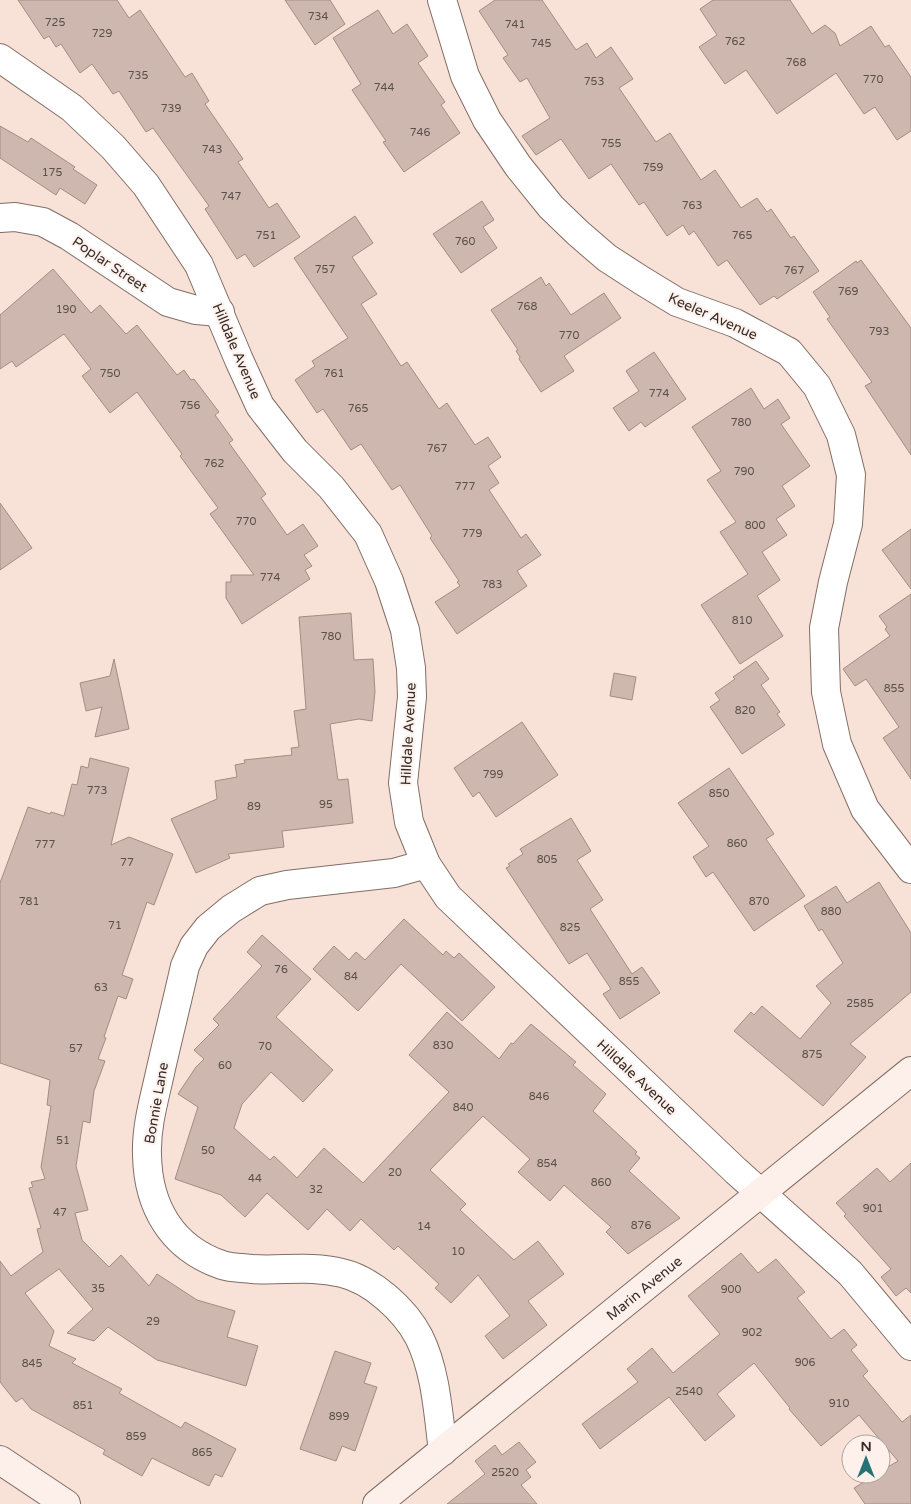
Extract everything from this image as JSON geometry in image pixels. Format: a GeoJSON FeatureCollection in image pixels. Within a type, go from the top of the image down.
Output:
{"type":"FeatureCollection","features":[{"type":"Feature","properties":{"kind":"street","name":"Keeler Avenue"},"geometry":{"type":"LineString","coordinates":[[442,0],[465,76],[487,120],[518,166],[551,207],[600,252],[677,302],[735,323],[789,352],[817,386],[841,435],[851,475],[848,524],[833,582],[824,628],[826,692],[837,744],[866,809],[911,869]]}},
{"type":"Feature","properties":{"kind":"street","name":"Hilldale Avenue"},"geometry":{"type":"LineString","coordinates":[[0,58],[72,108],[119,153],[146,185],[199,265],[260,406],[295,451],[330,486],[368,534],[389,581],[405,630],[411,668],[412,697],[403,783],[409,822],[426,864],[448,897],[761,1194],[850,1273],[911,1346]]}},
{"type":"Feature","properties":{"kind":"street","name":"Poplar Street"},"geometry":{"type":"LineString","coordinates":[[0,218],[15,217],[43,222],[69,236],[168,302],[196,310],[220,312]]}},
{"type":"Feature","properties":{"kind":"street","name":"Bonnie Lane"},"geometry":{"type":"LineString","coordinates":[[426,864],[394,873],[287,885],[260,891],[231,909],[208,928],[194,946],[185,966],[150,1119],[147,1155],[152,1192],[164,1223],[187,1248],[223,1266],[253,1269],[310,1267],[344,1273],[374,1287],[403,1313],[418,1336],[429,1362],[443,1451]]}},
{"type":"Feature","properties":{"kind":"street","name":"Marin Avenue"},"geometry":{"type":"LineString","coordinates":[[378,1504],[911,1071]]}},
{"type":"Feature","properties":{"kind":"street"},"geometry":{"type":"LineString","coordinates":[[0,1460],[66,1504]]}},
{"type":"Feature","properties":{"kind":"building"},"geometry":{"type":"Polygon","coordinates":[[[18,0],[117,0],[129,18],[140,10],[185,77],[192,73],[209,101],[205,104],[243,159],[238,162],[269,208],[277,203],[300,237],[254,267],[245,254],[237,259],[205,209],[209,206],[153,128],[146,132],[119,91],[113,94],[92,64],[80,73],[61,44],[56,47],[49,36],[44,39],[18,0]]]}},
{"type":"Feature","properties":{"kind":"building"},"geometry":{"type":"Polygon","coordinates":[[[285,0],[330,0],[345,24],[315,45],[285,0]]]}},
{"type":"Feature","properties":{"kind":"building"},"geometry":{"type":"Polygon","coordinates":[[[495,0],[542,0],[576,50],[587,43],[596,58],[611,47],[633,79],[619,88],[656,142],[670,133],[701,180],[715,170],[741,208],[757,198],[767,212],[771,209],[791,238],[794,236],[819,271],[777,299],[774,296],[760,305],[727,260],[718,266],[694,231],[689,235],[683,225],[667,236],[644,202],[639,205],[611,164],[589,179],[561,139],[536,155],[522,136],[550,118],[527,78],[520,82],[503,58],[508,55],[479,11],[495,0]]]}},
{"type":"Feature","properties":{"kind":"building"},"geometry":{"type":"Polygon","coordinates":[[[713,0],[790,0],[812,34],[825,25],[835,33],[840,46],[871,26],[885,47],[889,45],[911,77],[911,131],[897,140],[875,107],[864,114],[836,73],[777,114],[746,70],[725,84],[699,47],[717,35],[700,9],[713,0]]]}},
{"type":"Feature","properties":{"kind":"building"},"geometry":{"type":"Polygon","coordinates":[[[378,10],[393,34],[407,24],[428,56],[418,63],[445,102],[441,105],[460,133],[404,172],[383,142],[386,141],[352,90],[361,84],[333,38],[378,10]]]}},
{"type":"Feature","properties":{"kind":"building"},"geometry":{"type":"Polygon","coordinates":[[[0,126],[28,142],[31,138],[75,167],[73,169],[97,185],[85,204],[60,188],[56,195],[0,158],[0,126]]]}},
{"type":"Feature","properties":{"kind":"building"},"geometry":{"type":"Polygon","coordinates":[[[482,201],[494,220],[483,227],[497,248],[461,273],[433,234],[482,201]]]}},
{"type":"Feature","properties":{"kind":"building"},"geometry":{"type":"Polygon","coordinates":[[[355,216],[373,243],[352,257],[377,294],[361,304],[401,366],[407,362],[439,409],[447,403],[475,445],[488,437],[501,457],[488,466],[499,483],[489,490],[521,538],[526,534],[541,555],[517,571],[527,586],[457,634],[435,602],[460,586],[457,582],[459,581],[430,538],[432,536],[400,485],[392,490],[361,444],[351,450],[323,409],[317,413],[295,380],[315,366],[312,361],[348,338],[294,258],[355,216]]]}},
{"type":"Feature","properties":{"kind":"building"},"geometry":{"type":"Polygon","coordinates":[[[861,260],[911,328],[911,455],[865,386],[872,382],[827,319],[830,317],[813,292],[856,261],[857,263],[861,260]]]}},
{"type":"Feature","properties":{"kind":"building"},"geometry":{"type":"Polygon","coordinates":[[[53,269],[91,313],[100,305],[126,334],[137,325],[177,375],[184,370],[191,380],[194,379],[219,412],[215,415],[233,440],[229,443],[266,494],[261,498],[287,535],[303,524],[318,546],[304,555],[312,566],[305,570],[310,579],[242,624],[226,598],[226,582],[231,582],[231,575],[254,575],[210,514],[218,508],[137,392],[110,413],[82,376],[91,369],[64,334],[16,367],[12,361],[0,369],[0,315],[53,269]]]}},
{"type":"Feature","properties":{"kind":"building"},"geometry":{"type":"Polygon","coordinates":[[[541,277],[546,286],[549,283],[571,315],[604,293],[621,318],[564,356],[574,371],[541,392],[519,359],[520,357],[516,351],[518,350],[491,310],[541,277]]]}},
{"type":"Feature","properties":{"kind":"building"},"geometry":{"type":"Polygon","coordinates":[[[654,352],[686,399],[645,427],[641,422],[629,431],[613,408],[639,391],[626,371],[654,352]]]}},
{"type":"Feature","properties":{"kind":"building"},"geometry":{"type":"Polygon","coordinates":[[[751,388],[764,409],[778,399],[790,418],[781,424],[810,466],[782,486],[795,506],[776,519],[787,535],[762,552],[780,580],[757,596],[783,636],[740,664],[701,605],[748,574],[720,532],[736,522],[707,480],[721,471],[692,427],[751,388]]]}},
{"type":"Feature","properties":{"kind":"building"},"geometry":{"type":"Polygon","coordinates":[[[0,503],[32,548],[0,570],[0,503]]]}},
{"type":"Feature","properties":{"kind":"building"},"geometry":{"type":"Polygon","coordinates":[[[911,529],[911,589],[882,550],[911,529]]]}},
{"type":"Feature","properties":{"kind":"building"},"geometry":{"type":"Polygon","coordinates":[[[911,594],[911,779],[883,738],[899,727],[866,679],[855,686],[843,669],[890,636],[885,629],[887,627],[879,616],[911,594]]]}},
{"type":"Feature","properties":{"kind":"building"},"geometry":{"type":"Polygon","coordinates":[[[351,613],[354,660],[373,659],[375,692],[372,721],[359,719],[330,724],[338,780],[348,779],[353,823],[282,831],[284,847],[228,854],[230,858],[196,873],[171,819],[217,799],[215,781],[237,777],[235,765],[245,763],[244,760],[292,755],[291,748],[299,747],[294,711],[306,709],[299,617],[351,613]]]}},
{"type":"Feature","properties":{"kind":"building"},"geometry":{"type":"Polygon","coordinates":[[[114,659],[129,729],[95,737],[102,707],[86,711],[80,683],[110,676],[114,659]]]}},
{"type":"Feature","properties":{"kind":"building"},"geometry":{"type":"Polygon","coordinates":[[[756,661],[769,679],[761,685],[780,712],[777,714],[785,725],[742,754],[710,707],[720,700],[715,693],[735,679],[733,677],[756,661]]]}},
{"type":"Feature","properties":{"kind":"building"},"geometry":{"type":"Polygon","coordinates":[[[614,673],[636,677],[632,700],[610,696],[614,673]]]}},
{"type":"Feature","properties":{"kind":"building"},"geometry":{"type":"Polygon","coordinates":[[[522,722],[558,775],[496,817],[479,792],[473,797],[454,768],[522,722]]]}},
{"type":"Feature","properties":{"kind":"building"},"geometry":{"type":"Polygon","coordinates":[[[90,758],[129,768],[111,845],[129,837],[173,854],[154,905],[147,902],[122,975],[133,979],[126,999],[118,996],[104,1037],[106,1038],[98,1059],[105,1061],[94,1091],[90,1123],[83,1121],[76,1166],[88,1210],[75,1213],[82,1240],[109,1267],[121,1255],[149,1286],[157,1274],[197,1300],[235,1311],[227,1337],[258,1346],[246,1386],[157,1360],[108,1327],[94,1341],[67,1333],[93,1309],[59,1269],[25,1293],[54,1331],[49,1346],[76,1359],[72,1363],[122,1389],[119,1393],[181,1428],[185,1422],[236,1449],[222,1477],[215,1474],[209,1486],[152,1458],[142,1476],[103,1454],[105,1450],[31,1409],[22,1398],[16,1402],[0,1382],[0,1261],[11,1276],[43,1252],[37,1229],[41,1228],[29,1188],[33,1187],[31,1182],[45,1179],[41,1167],[51,1106],[47,1105],[50,1080],[0,1063],[0,883],[28,807],[64,816],[72,784],[77,785],[81,766],[88,768],[90,758]]]}},
{"type":"Feature","properties":{"kind":"building"},"geometry":{"type":"Polygon","coordinates":[[[729,768],[774,834],[766,839],[805,896],[754,931],[713,872],[706,877],[693,857],[709,846],[678,803],[729,768]]]}},
{"type":"Feature","properties":{"kind":"building"},"geometry":{"type":"Polygon","coordinates":[[[571,818],[591,851],[577,860],[603,900],[590,909],[632,974],[642,967],[660,993],[620,1019],[603,994],[611,989],[587,953],[569,964],[506,868],[510,866],[508,864],[523,854],[520,849],[571,818]]]}},
{"type":"Feature","properties":{"kind":"building"},"geometry":{"type":"Polygon","coordinates":[[[879,882],[911,933],[911,992],[850,1044],[866,1057],[823,1106],[734,1031],[751,1012],[754,1015],[762,1006],[800,1039],[831,1003],[816,986],[843,963],[822,929],[819,931],[804,906],[836,886],[847,903],[879,882]]]}},
{"type":"Feature","properties":{"kind":"building"},"geometry":{"type":"Polygon","coordinates":[[[404,919],[443,955],[446,951],[454,958],[459,953],[495,987],[462,1021],[401,964],[358,1011],[313,969],[334,946],[349,960],[356,952],[365,960],[404,919]]]}},
{"type":"Feature","properties":{"kind":"building"},"geometry":{"type":"Polygon","coordinates":[[[262,935],[311,979],[276,1017],[333,1070],[303,1102],[271,1072],[242,1104],[234,1128],[270,1160],[274,1156],[297,1178],[324,1148],[363,1183],[449,1092],[409,1055],[447,1012],[499,1059],[511,1043],[513,1044],[531,1024],[576,1062],[573,1065],[606,1094],[593,1111],[637,1152],[635,1154],[640,1158],[629,1171],[680,1218],[628,1254],[606,1232],[611,1227],[564,1185],[550,1201],[518,1172],[530,1159],[483,1116],[430,1170],[466,1204],[460,1210],[514,1260],[538,1241],[564,1274],[528,1301],[547,1325],[503,1359],[485,1336],[510,1316],[478,1275],[451,1303],[435,1288],[439,1284],[398,1246],[394,1250],[361,1219],[350,1231],[327,1209],[308,1230],[267,1193],[245,1217],[221,1195],[175,1179],[198,1107],[178,1094],[196,1067],[204,1059],[194,1050],[219,1025],[213,1019],[262,966],[247,952],[262,935]]]}},
{"type":"Feature","properties":{"kind":"building"},"geometry":{"type":"Polygon","coordinates":[[[911,1163],[911,1293],[906,1288],[896,1296],[881,1277],[891,1269],[844,1216],[846,1214],[836,1203],[877,1168],[890,1182],[911,1163]]]}},
{"type":"Feature","properties":{"kind":"building"},"geometry":{"type":"Polygon","coordinates":[[[741,1253],[758,1273],[776,1259],[805,1292],[797,1298],[831,1339],[844,1329],[857,1345],[851,1350],[868,1371],[863,1376],[902,1422],[911,1415],[911,1504],[865,1504],[854,1488],[861,1484],[891,1484],[891,1465],[898,1461],[891,1453],[891,1434],[875,1434],[859,1415],[821,1446],[789,1409],[754,1363],[717,1394],[735,1416],[705,1441],[669,1397],[600,1449],[582,1424],[638,1382],[627,1369],[652,1348],[673,1373],[720,1334],[688,1296],[741,1253]]]}},
{"type":"Feature","properties":{"kind":"building"},"geometry":{"type":"Polygon","coordinates":[[[335,1351],[371,1363],[364,1383],[377,1387],[355,1451],[342,1446],[336,1461],[300,1449],[335,1351]]]}},
{"type":"Feature","properties":{"kind":"building"},"geometry":{"type":"Polygon","coordinates":[[[519,1442],[536,1462],[526,1470],[531,1477],[521,1485],[537,1504],[447,1504],[485,1474],[475,1461],[495,1445],[502,1455],[519,1442]]]}}]}
